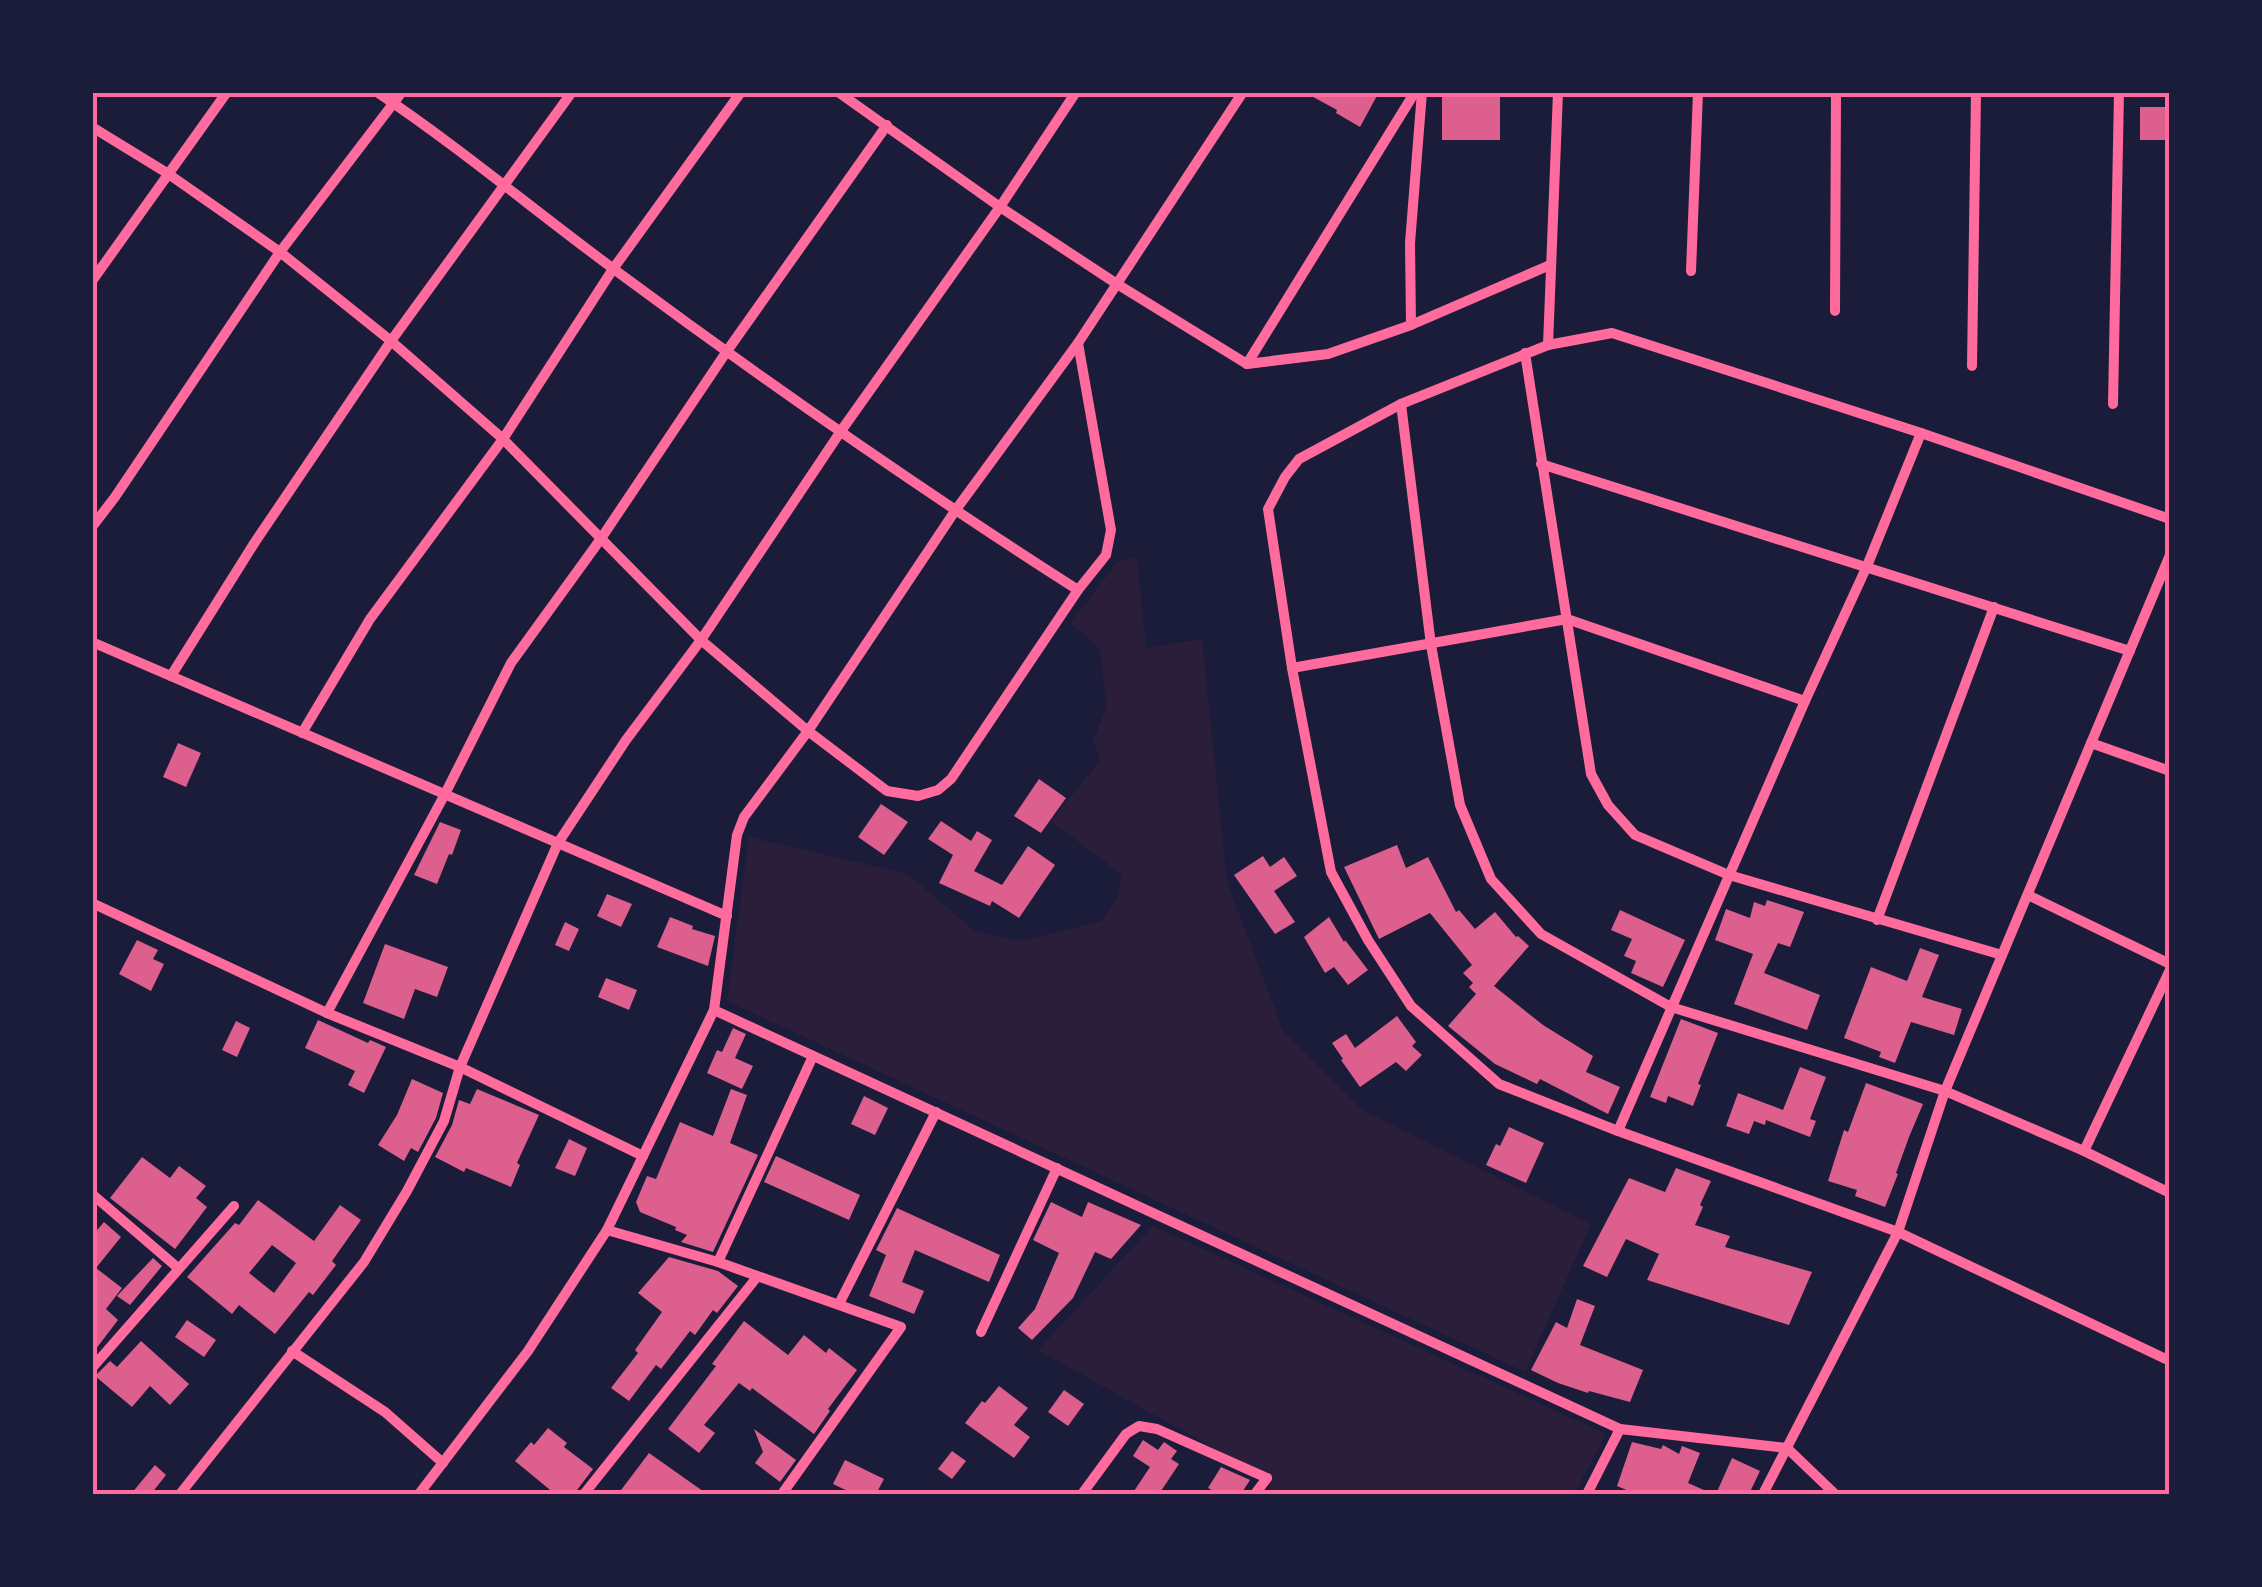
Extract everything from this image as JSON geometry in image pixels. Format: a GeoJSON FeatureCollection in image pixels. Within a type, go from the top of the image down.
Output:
{"type":"FeatureCollection","features":[{"type":"Feature","properties":{"kind":"street"},"geometry":{"type":"LineString","coordinates":[[92,280],[227,92]]}},
{"type":"Feature","properties":{"kind":"street"},"geometry":{"type":"LineString","coordinates":[[377,92],[727,351],[955,511],[1078,590]]}},
{"type":"Feature","properties":{"kind":"street"},"geometry":{"type":"LineString","coordinates":[[92,527],[280,252],[402,92]]}},
{"type":"Feature","properties":{"kind":"street"},"geometry":{"type":"LineString","coordinates":[[170,676],[391,341],[572,92]]}},
{"type":"Feature","properties":{"kind":"street"},"geometry":{"type":"LineString","coordinates":[[302,732],[370,619],[503,439],[613,269],[740,92]]}},
{"type":"Feature","properties":{"kind":"street"},"geometry":{"type":"LineString","coordinates":[[838,92],[1000,207],[1247,364],[1328,354],[1411,325],[1550,265]]}},
{"type":"Feature","properties":{"kind":"street"},"geometry":{"type":"LineString","coordinates":[[180,1494],[364,1262],[398,1205],[444,1121],[460,1067],[558,843],[1076,92]]}},
{"type":"Feature","properties":{"kind":"street"},"geometry":{"type":"LineString","coordinates":[[420,1494],[528,1352],[607,1230],[714,1010],[737,835],[744,817],[808,731],[955,511],[1078,343],[1243,92]]}},
{"type":"Feature","properties":{"kind":"street"},"geometry":{"type":"LineString","coordinates":[[1247,364],[1419,92]]}},
{"type":"Feature","properties":{"kind":"street"},"geometry":{"type":"LineString","coordinates":[[1411,325],[1410,242],[1419,92]]}},
{"type":"Feature","properties":{"kind":"street"},"geometry":{"type":"LineString","coordinates":[[1548,345],[1558,92]]}},
{"type":"Feature","properties":{"kind":"street"},"geometry":{"type":"LineString","coordinates":[[1691,271],[1698,92]]}},
{"type":"Feature","properties":{"kind":"street"},"geometry":{"type":"LineString","coordinates":[[1835,311],[1836,92]]}},
{"type":"Feature","properties":{"kind":"street"},"geometry":{"type":"LineString","coordinates":[[1972,366],[1976,92]]}},
{"type":"Feature","properties":{"kind":"street"},"geometry":{"type":"LineString","coordinates":[[2113,404],[2119,92]]}},
{"type":"Feature","properties":{"kind":"street"},"geometry":{"type":"LineString","coordinates":[[327,1013],[446,794],[511,663],[887,125]]}},
{"type":"Feature","properties":{"kind":"street"},"geometry":{"type":"LineString","coordinates":[[92,127],[168,173],[280,252],[391,341],[503,439],[701,640],[808,731],[888,792],[918,796],[938,790],[951,779],[1106,554],[1111,530],[1078,343]]}},
{"type":"Feature","properties":{"kind":"street"},"geometry":{"type":"LineString","coordinates":[[2170,518],[1612,333],[1548,345],[1402,404],[1299,460],[1268,509],[1292,668],[1331,872],[1410,1006],[1499,1084],[1898,1232],[2170,1360]]}},
{"type":"Feature","properties":{"kind":"street"},"geometry":{"type":"LineString","coordinates":[[1525,353],[1590,774],[1608,805],[1635,836],[1729,874],[2002,955]]}},
{"type":"Feature","properties":{"kind":"street"},"geometry":{"type":"LineString","coordinates":[[1402,404],[1431,645],[1460,805],[1491,879],[1541,934],[1671,1007],[1945,1091],[2170,1192]]}},
{"type":"Feature","properties":{"kind":"street"},"geometry":{"type":"LineString","coordinates":[[1618,1131],[1867,566],[1921,433]]}},
{"type":"Feature","properties":{"kind":"street"},"geometry":{"type":"LineString","coordinates":[[1541,464],[2130,650]]}},
{"type":"Feature","properties":{"kind":"street"},"geometry":{"type":"LineString","coordinates":[[1763,1494],[1898,1232],[1945,1091],[2170,555]]}},
{"type":"Feature","properties":{"kind":"street"},"geometry":{"type":"LineString","coordinates":[[1877,920],[1994,607]]}},
{"type":"Feature","properties":{"kind":"street"},"geometry":{"type":"LineString","coordinates":[[1292,668],[1567,620],[1805,701]]}},
{"type":"Feature","properties":{"kind":"street"},"geometry":{"type":"LineString","coordinates":[[92,642],[726,916]]}},
{"type":"Feature","properties":{"kind":"street"},"geometry":{"type":"LineString","coordinates":[[2091,743],[2170,771]]}},
{"type":"Feature","properties":{"kind":"street"},"geometry":{"type":"LineString","coordinates":[[2028,895],[2170,967],[2084,1151]]}},
{"type":"Feature","properties":{"kind":"street"},"geometry":{"type":"LineString","coordinates":[[93,904],[327,1013],[460,1067],[642,1156]]}},
{"type":"Feature","properties":{"kind":"street"},"geometry":{"type":"LineString","coordinates":[[714,1010],[1620,1429],[1787,1448],[1834,1494]]}},
{"type":"Feature","properties":{"kind":"street"},"geometry":{"type":"LineString","coordinates":[[718,1262],[814,1056]]}},
{"type":"Feature","properties":{"kind":"street"},"geometry":{"type":"LineString","coordinates":[[839,1304],[936,1112]]}},
{"type":"Feature","properties":{"kind":"street"},"geometry":{"type":"LineString","coordinates":[[981,1332],[1057,1168]]}},
{"type":"Feature","properties":{"kind":"street"},"geometry":{"type":"LineString","coordinates":[[92,1194],[178,1268]]}},
{"type":"Feature","properties":{"kind":"street"},"geometry":{"type":"LineString","coordinates":[[92,1368],[234,1206]]}},
{"type":"Feature","properties":{"kind":"street"},"geometry":{"type":"LineString","coordinates":[[607,1230],[718,1262],[902,1327],[782,1494]]}},
{"type":"Feature","properties":{"kind":"street"},"geometry":{"type":"LineString","coordinates":[[602,1494],[587,1490],[757,1277]]}},
{"type":"Feature","properties":{"kind":"street"},"geometry":{"type":"LineString","coordinates":[[292,1351],[384,1412],[444,1463]]}},
{"type":"Feature","properties":{"kind":"street"},"geometry":{"type":"LineString","coordinates":[[1082,1494],[1126,1434],[1140,1426],[1158,1429],[1267,1478]]}},
{"type":"Feature","properties":{"kind":"street"},"geometry":{"type":"LineString","coordinates":[[1586,1494],[1620,1429]]}},
{"type":"Feature","properties":{"kind":"street"},"geometry":{"type":"LineString","coordinates":[[1255,1494],[1267,1478]]}},
{"type":"Feature","properties":{"kind":"street"},"geometry":{"type":"LineString","coordinates":[[1267,1478],[1270,1494]]}},
{"type":"Feature","properties":{"kind":"shaded area"},"geometry":{"type":"Polygon","coordinates":[[[1137,557],[1146,648],[1202,639],[1227,882],[1283,1031],[1361,1109],[1591,1224],[1525,1372],[727,1001],[749,837],[908,874],[975,931],[1020,941],[1102,921],[1117,897],[1122,875],[1051,821],[1100,761],[1093,740],[1107,706],[1100,650],[1071,623],[1117,562],[1137,557]]]}},
{"type":"Feature","properties":{"kind":"shaded area"},"geometry":{"type":"Polygon","coordinates":[[[1153,1226],[1606,1434],[1574,1494],[1270,1494],[1267,1478],[1038,1350],[1153,1226]]]}},
{"type":"Feature","properties":{"kind":"building"},"geometry":{"type":"Polygon","coordinates":[[[1304,92],[1379,92],[1360,127],[1304,92]]]}},
{"type":"Feature","properties":{"kind":"building"},"geometry":{"type":"Polygon","coordinates":[[[1442,93],[1500,93],[1500,140],[1442,140],[1442,93]]]}},
{"type":"Feature","properties":{"kind":"building"},"geometry":{"type":"Polygon","coordinates":[[[2140,107],[2170,107],[2170,140],[2140,140],[2140,107]]]}},
{"type":"Feature","properties":{"kind":"building"},"geometry":{"type":"Polygon","coordinates":[[[178,743],[201,753],[186,787],[163,777],[178,743]]]}},
{"type":"Feature","properties":{"kind":"building"},"geometry":{"type":"Polygon","coordinates":[[[1039,779],[1066,798],[1041,833],[1014,816],[1039,779]]]}},
{"type":"Feature","properties":{"kind":"building"},"geometry":{"type":"Polygon","coordinates":[[[881,804],[908,822],[884,855],[858,837],[881,804]]]}},
{"type":"Feature","properties":{"kind":"building"},"geometry":{"type":"Polygon","coordinates":[[[941,821],[971,841],[977,831],[992,840],[974,871],[1002,885],[1028,846],[1055,865],[1019,918],[992,901],[990,906],[939,883],[953,855],[928,839],[941,821]]]}},
{"type":"Feature","properties":{"kind":"building"},"geometry":{"type":"Polygon","coordinates":[[[440,822],[461,830],[437,884],[414,875],[440,822]]]}},
{"type":"Feature","properties":{"kind":"building"},"geometry":{"type":"Polygon","coordinates":[[[1397,845],[1406,868],[1428,857],[1456,912],[1459,910],[1475,929],[1495,912],[1529,946],[1494,986],[1543,1025],[1593,1056],[1586,1072],[1620,1087],[1608,1114],[1540,1079],[1537,1084],[1495,1064],[1448,1026],[1476,994],[1469,987],[1473,983],[1463,973],[1472,965],[1430,913],[1379,939],[1344,867],[1397,845]]]}},
{"type":"Feature","properties":{"kind":"building"},"geometry":{"type":"Polygon","coordinates":[[[1263,856],[1270,867],[1284,857],[1297,876],[1274,891],[1295,922],[1275,934],[1234,875],[1263,856]]]}},
{"type":"Feature","properties":{"kind":"building"},"geometry":{"type":"Polygon","coordinates":[[[607,894],[632,904],[621,927],[597,916],[607,894]]]}},
{"type":"Feature","properties":{"kind":"building"},"geometry":{"type":"Polygon","coordinates":[[[1767,900],[1804,912],[1790,947],[1778,943],[1764,973],[1820,995],[1807,1030],[1734,1004],[1753,954],[1715,940],[1726,909],[1750,918],[1754,902],[1765,906],[1767,900]]]}},
{"type":"Feature","properties":{"kind":"building"},"geometry":{"type":"Polygon","coordinates":[[[1620,910],[1685,940],[1663,987],[1631,973],[1636,961],[1624,956],[1632,939],[1611,930],[1620,910]]]}},
{"type":"Feature","properties":{"kind":"building"},"geometry":{"type":"Polygon","coordinates":[[[670,917],[715,936],[708,966],[657,947],[670,917]]]}},
{"type":"Feature","properties":{"kind":"building"},"geometry":{"type":"Polygon","coordinates":[[[1329,917],[1368,970],[1348,985],[1334,967],[1325,973],[1304,937],[1329,917]]]}},
{"type":"Feature","properties":{"kind":"building"},"geometry":{"type":"Polygon","coordinates":[[[565,922],[579,929],[569,951],[555,945],[565,922]]]}},
{"type":"Feature","properties":{"kind":"building"},"geometry":{"type":"Polygon","coordinates":[[[137,940],[158,950],[153,959],[164,964],[151,991],[119,974],[137,940]]]}},
{"type":"Feature","properties":{"kind":"building"},"geometry":{"type":"Polygon","coordinates":[[[385,944],[448,967],[437,997],[415,989],[404,1019],[363,1003],[385,944]]]}},
{"type":"Feature","properties":{"kind":"building"},"geometry":{"type":"Polygon","coordinates":[[[1920,948],[1939,955],[1922,997],[1962,1009],[1954,1035],[1911,1022],[1895,1063],[1879,1057],[1881,1052],[1844,1038],[1871,967],[1907,981],[1920,948]]]}},
{"type":"Feature","properties":{"kind":"building"},"geometry":{"type":"Polygon","coordinates":[[[606,978],[637,990],[629,1010],[598,997],[606,978]]]}},
{"type":"Feature","properties":{"kind":"building"},"geometry":{"type":"Polygon","coordinates":[[[1397,1016],[1416,1042],[1412,1046],[1422,1055],[1406,1071],[1396,1062],[1360,1087],[1332,1043],[1346,1034],[1355,1048],[1397,1016]]]}},
{"type":"Feature","properties":{"kind":"building"},"geometry":{"type":"Polygon","coordinates":[[[1681,1019],[1718,1033],[1693,1106],[1668,1096],[1666,1103],[1650,1097],[1681,1019]]]}},
{"type":"Feature","properties":{"kind":"building"},"geometry":{"type":"Polygon","coordinates":[[[318,1020],[386,1047],[364,1093],[348,1085],[355,1071],[305,1048],[318,1020]]]}},
{"type":"Feature","properties":{"kind":"building"},"geometry":{"type":"Polygon","coordinates":[[[236,1021],[250,1028],[237,1057],[222,1050],[236,1021]]]}},
{"type":"Feature","properties":{"kind":"building"},"geometry":{"type":"Polygon","coordinates":[[[733,1028],[746,1034],[735,1058],[753,1066],[742,1089],[707,1073],[733,1028]]]}},
{"type":"Feature","properties":{"kind":"building"},"geometry":{"type":"Polygon","coordinates":[[[1800,1067],[1826,1077],[1810,1119],[1816,1121],[1810,1137],[1766,1120],[1765,1125],[1754,1121],[1749,1134],[1726,1126],[1738,1093],[1783,1110],[1800,1067]]]}},
{"type":"Feature","properties":{"kind":"building"},"geometry":{"type":"Polygon","coordinates":[[[412,1079],[443,1093],[436,1118],[418,1152],[411,1148],[404,1161],[378,1145],[397,1115],[412,1079]]]}},
{"type":"Feature","properties":{"kind":"building"},"geometry":{"type":"Polygon","coordinates":[[[1866,1083],[1923,1104],[1885,1207],[1855,1196],[1857,1190],[1828,1181],[1844,1130],[1848,1132],[1866,1083]]]}},
{"type":"Feature","properties":{"kind":"building"},"geometry":{"type":"Polygon","coordinates":[[[477,1089],[539,1115],[517,1163],[520,1165],[511,1187],[466,1168],[464,1172],[435,1157],[452,1125],[459,1100],[470,1104],[477,1089]]]}},
{"type":"Feature","properties":{"kind":"building"},"geometry":{"type":"Polygon","coordinates":[[[731,1089],[747,1095],[730,1143],[758,1155],[713,1252],[681,1242],[687,1235],[640,1212],[636,1202],[647,1176],[656,1179],[680,1122],[713,1136],[731,1089]]]}},
{"type":"Feature","properties":{"kind":"building"},"geometry":{"type":"Polygon","coordinates":[[[864,1096],[888,1108],[875,1135],[851,1124],[864,1096]]]}},
{"type":"Feature","properties":{"kind":"building"},"geometry":{"type":"Polygon","coordinates":[[[1509,1127],[1544,1143],[1526,1183],[1486,1165],[1509,1127]]]}},
{"type":"Feature","properties":{"kind":"building"},"geometry":{"type":"Polygon","coordinates":[[[569,1139],[587,1148],[575,1176],[555,1168],[569,1139]]]}},
{"type":"Feature","properties":{"kind":"building"},"geometry":{"type":"Polygon","coordinates":[[[776,1156],[860,1195],[849,1220],[764,1182],[776,1156]]]}},
{"type":"Feature","properties":{"kind":"building"},"geometry":{"type":"Polygon","coordinates":[[[142,1157],[170,1178],[179,1166],[206,1186],[196,1198],[207,1207],[175,1249],[110,1198],[142,1157]]]}},
{"type":"Feature","properties":{"kind":"building"},"geometry":{"type":"Polygon","coordinates":[[[1676,1168],[1711,1181],[1695,1225],[1730,1236],[1725,1247],[1812,1272],[1789,1325],[1647,1280],[1659,1254],[1626,1239],[1607,1277],[1583,1266],[1629,1178],[1665,1192],[1676,1168]]]}},
{"type":"Feature","properties":{"kind":"building"},"geometry":{"type":"Polygon","coordinates":[[[258,1200],[314,1241],[340,1205],[361,1220],[332,1261],[336,1265],[275,1334],[239,1305],[232,1314],[187,1277],[235,1223],[239,1225],[258,1200]],[[272,1245],[249,1273],[274,1293],[296,1263],[272,1245]]]}},
{"type":"Feature","properties":{"kind":"building"},"geometry":{"type":"Polygon","coordinates":[[[1051,1202],[1082,1217],[1088,1202],[1141,1225],[1111,1259],[1095,1252],[1073,1298],[1032,1340],[1018,1328],[1035,1309],[1059,1253],[1033,1240],[1051,1202]]]}},
{"type":"Feature","properties":{"kind":"building"},"geometry":{"type":"Polygon","coordinates":[[[897,1208],[1000,1255],[989,1282],[915,1250],[902,1282],[924,1291],[914,1314],[869,1296],[886,1255],[876,1250],[897,1208]]]}},
{"type":"Feature","properties":{"kind":"building"},"geometry":{"type":"Polygon","coordinates":[[[104,1222],[121,1237],[96,1268],[122,1288],[106,1309],[118,1320],[92,1354],[92,1236],[104,1222]]]}},
{"type":"Feature","properties":{"kind":"building"},"geometry":{"type":"Polygon","coordinates":[[[669,1257],[718,1271],[738,1286],[695,1335],[690,1331],[661,1369],[656,1365],[629,1401],[611,1388],[662,1312],[638,1293],[669,1257]]]}},
{"type":"Feature","properties":{"kind":"building"},"geometry":{"type":"Polygon","coordinates":[[[153,1258],[162,1266],[130,1305],[117,1296],[153,1258]]]}},
{"type":"Feature","properties":{"kind":"building"},"geometry":{"type":"Polygon","coordinates":[[[1577,1299],[1595,1306],[1580,1345],[1643,1370],[1630,1402],[1588,1393],[1531,1370],[1556,1322],[1567,1328],[1577,1299]]]}},
{"type":"Feature","properties":{"kind":"building"},"geometry":{"type":"Polygon","coordinates":[[[187,1320],[216,1340],[204,1357],[175,1337],[187,1320]]]}},
{"type":"Feature","properties":{"kind":"building"},"geometry":{"type":"Polygon","coordinates":[[[744,1321],[788,1355],[804,1335],[857,1370],[814,1434],[752,1388],[750,1391],[739,1383],[704,1425],[715,1433],[699,1453],[668,1429],[744,1321]]]}},
{"type":"Feature","properties":{"kind":"building"},"geometry":{"type":"Polygon","coordinates":[[[141,1341],[189,1384],[170,1405],[150,1386],[132,1407],[95,1376],[110,1361],[117,1367],[141,1341]]]}},
{"type":"Feature","properties":{"kind":"building"},"geometry":{"type":"Polygon","coordinates":[[[999,1386],[1028,1408],[1014,1425],[1030,1437],[1014,1458],[965,1423],[999,1386]]]}},
{"type":"Feature","properties":{"kind":"building"},"geometry":{"type":"Polygon","coordinates":[[[1064,1390],[1084,1404],[1068,1426],[1048,1412],[1064,1390]]]}},
{"type":"Feature","properties":{"kind":"building"},"geometry":{"type":"Polygon","coordinates":[[[548,1428],[567,1443],[564,1447],[593,1469],[574,1494],[555,1494],[515,1461],[548,1428]]]}},
{"type":"Feature","properties":{"kind":"building"},"geometry":{"type":"Polygon","coordinates":[[[754,1429],[796,1460],[780,1482],[755,1463],[763,1452],[754,1429]]]}},
{"type":"Feature","properties":{"kind":"building"},"geometry":{"type":"Polygon","coordinates":[[[1143,1440],[1158,1450],[1164,1442],[1177,1451],[1171,1459],[1179,1464],[1159,1494],[1132,1494],[1150,1467],[1133,1456],[1143,1440]]]}},
{"type":"Feature","properties":{"kind":"building"},"geometry":{"type":"Polygon","coordinates":[[[1632,1442],[1661,1449],[1663,1445],[1679,1454],[1682,1446],[1700,1453],[1688,1483],[1713,1494],[1636,1494],[1617,1486],[1632,1442]]]}},
{"type":"Feature","properties":{"kind":"building"},"geometry":{"type":"Polygon","coordinates":[[[952,1451],[966,1461],[952,1479],[938,1469],[952,1451]]]}},
{"type":"Feature","properties":{"kind":"building"},"geometry":{"type":"Polygon","coordinates":[[[649,1453],[707,1494],[618,1494],[649,1453]]]}},
{"type":"Feature","properties":{"kind":"building"},"geometry":{"type":"Polygon","coordinates":[[[1732,1458],[1760,1471],[1749,1494],[1716,1494],[1732,1458]]]}},
{"type":"Feature","properties":{"kind":"building"},"geometry":{"type":"Polygon","coordinates":[[[845,1460],[884,1479],[876,1494],[854,1494],[833,1484],[845,1460]]]}},
{"type":"Feature","properties":{"kind":"building"},"geometry":{"type":"Polygon","coordinates":[[[155,1465],[166,1475],[151,1494],[131,1494],[155,1465]]]}},
{"type":"Feature","properties":{"kind":"building"},"geometry":{"type":"Polygon","coordinates":[[[1221,1467],[1250,1480],[1241,1494],[1219,1494],[1208,1488],[1221,1467]]]}}]}
